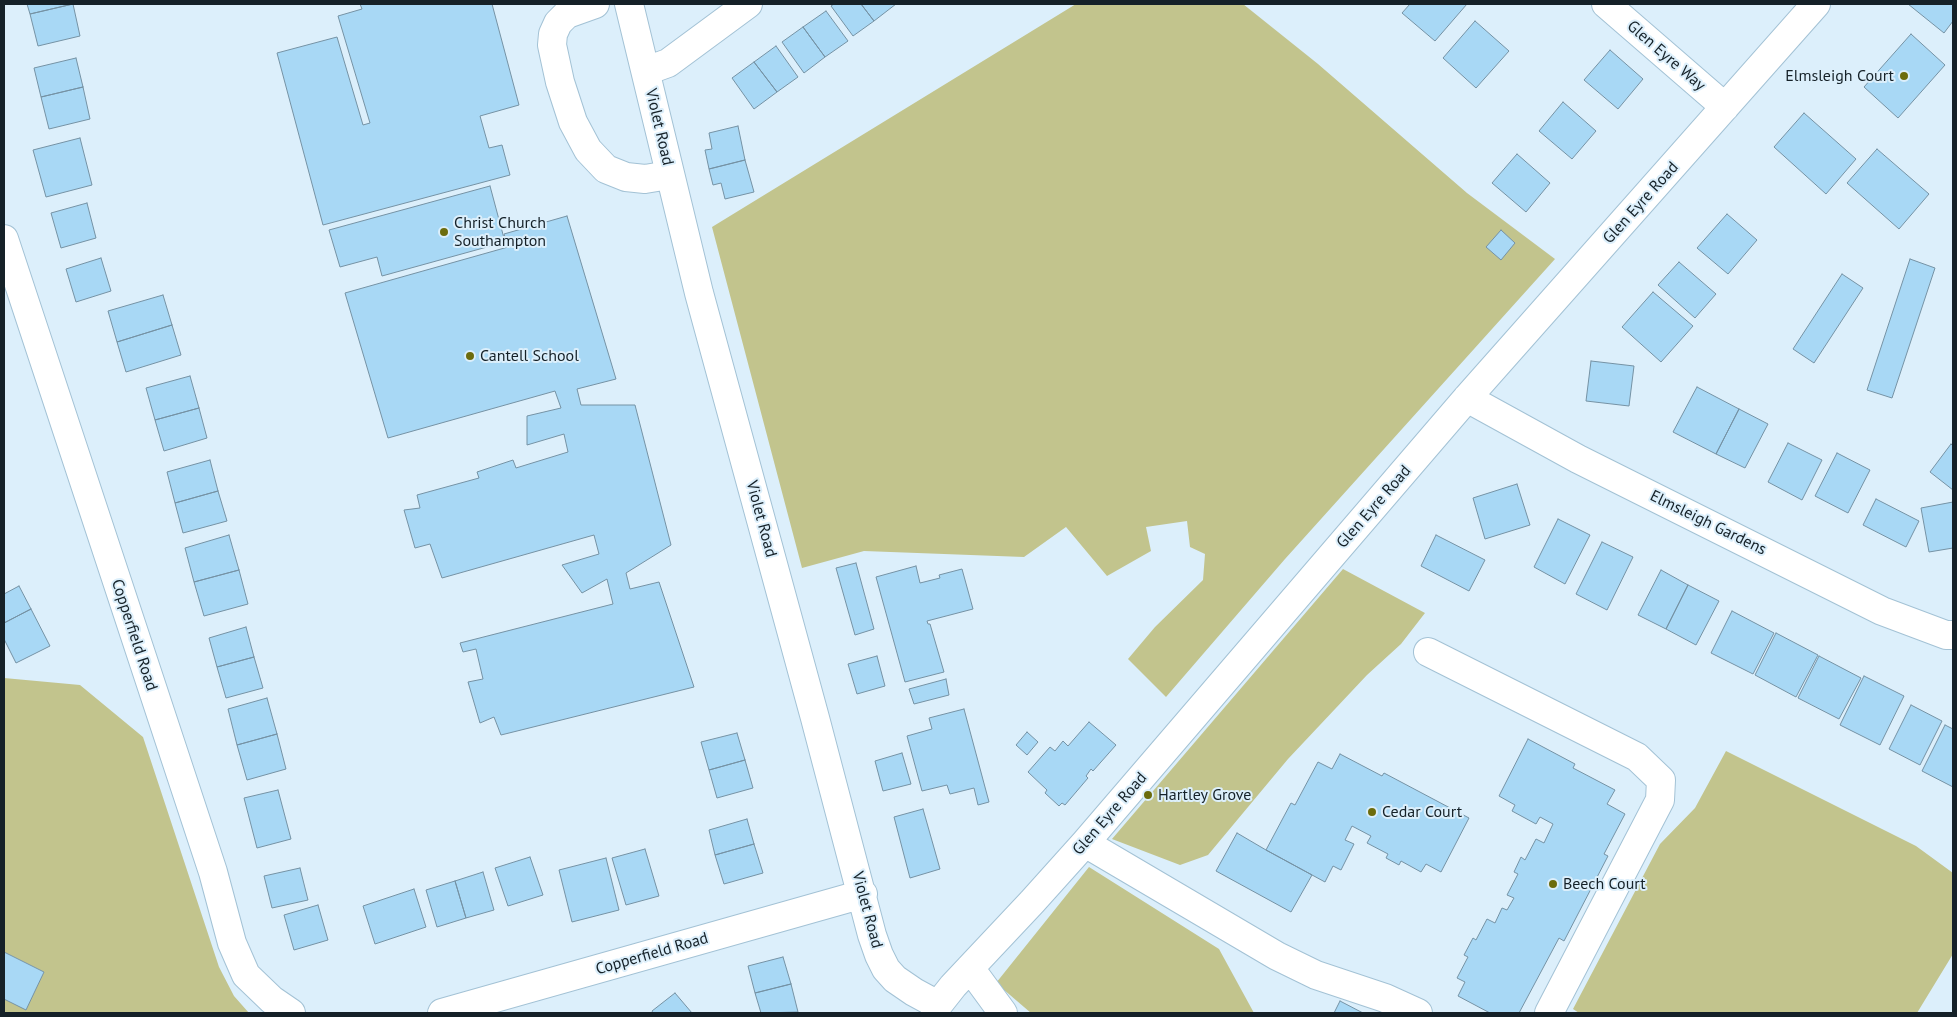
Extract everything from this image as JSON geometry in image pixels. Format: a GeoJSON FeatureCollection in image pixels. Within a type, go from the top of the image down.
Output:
{"type":"FeatureCollection","features":[{"type":"Feature","properties":{"kind":"street"},"geometry":{"type":"LineString","coordinates":[[595,4],[567,14],[558,22],[553,34],[552,45],[560,82],[573,122],[588,150],[606,168],[626,177],[645,179],[670,174]]}},
{"type":"Feature","properties":{"kind":"street","name":"Violet Road"},"geometry":{"type":"LineString","coordinates":[[629,4],[699,294],[863,894],[872,935],[886,969],[901,983],[937,1009]]}},
{"type":"Feature","properties":{"kind":"street"},"geometry":{"type":"LineString","coordinates":[[646,71],[668,63],[748,4]]}},
{"type":"Feature","properties":{"kind":"street","name":"Glen Eyre Way"},"geometry":{"type":"LineString","coordinates":[[1606,4],[1725,108]]}},
{"type":"Feature","properties":{"kind":"street","name":"Glen Eyre Road"},"geometry":{"type":"LineString","coordinates":[[937,1009],[953,986],[1085,843],[1467,398],[1816,4]]}},
{"type":"Feature","properties":{"kind":"street","name":"Copperfield Road"},"geometry":{"type":"LineString","coordinates":[[4,239],[210,863],[232,943],[246,975],[272,1000],[291,1013]]}},
{"type":"Feature","properties":{"kind":"street","name":"Elmsleigh Gardens"},"geometry":{"type":"LineString","coordinates":[[1467,398],[1578,459],[1882,611],[1946,635],[1953,635]]}},
{"type":"Feature","properties":{"kind":"street"},"geometry":{"type":"LineString","coordinates":[[1428,652],[1638,756],[1661,780],[1660,800],[1548,1013]]}},
{"type":"Feature","properties":{"kind":"street"},"geometry":{"type":"LineString","coordinates":[[1085,843],[1277,956],[1316,975],[1385,998],[1418,1013]]}},
{"type":"Feature","properties":{"kind":"street","name":"Copperfield Road"},"geometry":{"type":"LineString","coordinates":[[442,1013],[863,894]]}},
{"type":"Feature","properties":{"kind":"street"},"geometry":{"type":"LineString","coordinates":[[970,968],[1003,1013]]}},
{"type":"Feature","properties":{"kind":"green space"},"geometry":{"type":"Polygon","coordinates":[[[1076,4],[1243,4],[1318,64],[1467,193],[1555,259],[1285,559],[1166,697],[1128,659],[1155,627],[1203,580],[1205,554],[1190,547],[1187,521],[1146,527],[1151,551],[1107,576],[1066,527],[1024,557],[864,551],[802,568],[712,227],[1076,4]]]}},
{"type":"Feature","properties":{"kind":"green space"},"geometry":{"type":"Polygon","coordinates":[[[1343,569],[1425,613],[1401,644],[1367,675],[1288,759],[1208,855],[1180,865],[1112,839],[1343,569]]]}},
{"type":"Feature","properties":{"kind":"green space"},"geometry":{"type":"Polygon","coordinates":[[[4,678],[80,685],[143,737],[219,967],[234,996],[249,1013],[4,1013],[4,999],[26,1009],[44,972],[4,952],[4,678]]]}},
{"type":"Feature","properties":{"kind":"green space"},"geometry":{"type":"Polygon","coordinates":[[[1726,751],[1916,846],[1953,873],[1953,954],[1917,1013],[1579,1013],[1573,1009],[1660,844],[1695,808],[1726,751]]]}},
{"type":"Feature","properties":{"kind":"green space"},"geometry":{"type":"Polygon","coordinates":[[[1089,867],[1219,949],[1254,1013],[1031,1013],[996,983],[1089,867]]]}},
{"type":"Feature","properties":{"kind":"building"},"geometry":{"type":"Polygon","coordinates":[[[27,4],[73,4],[30,14],[27,4]]]}},
{"type":"Feature","properties":{"kind":"building"},"geometry":{"type":"Polygon","coordinates":[[[73,4],[80,36],[38,46],[30,14],[73,4]]]}},
{"type":"Feature","properties":{"kind":"building"},"geometry":{"type":"Polygon","coordinates":[[[360,4],[492,4],[519,105],[480,116],[489,148],[502,145],[510,175],[323,225],[277,53],[337,37],[363,125],[370,123],[338,16],[362,9],[360,4]]]}},
{"type":"Feature","properties":{"kind":"building"},"geometry":{"type":"Polygon","coordinates":[[[834,4],[861,4],[874,21],[853,36],[831,6],[834,4]]]}},
{"type":"Feature","properties":{"kind":"building"},"geometry":{"type":"Polygon","coordinates":[[[861,4],[896,4],[874,21],[861,4]]]}},
{"type":"Feature","properties":{"kind":"building"},"geometry":{"type":"Polygon","coordinates":[[[1410,4],[1467,4],[1435,41],[1402,13],[1410,4]]]}},
{"type":"Feature","properties":{"kind":"building"},"geometry":{"type":"Polygon","coordinates":[[[1908,4],[1953,4],[1953,21],[1944,33],[1908,4]]]}},
{"type":"Feature","properties":{"kind":"building"},"geometry":{"type":"Polygon","coordinates":[[[826,11],[848,41],[825,57],[803,27],[826,11]]]}},
{"type":"Feature","properties":{"kind":"building"},"geometry":{"type":"Polygon","coordinates":[[[1475,21],[1509,51],[1476,88],[1443,58],[1475,21]]]}},
{"type":"Feature","properties":{"kind":"building"},"geometry":{"type":"Polygon","coordinates":[[[803,27],[825,57],[804,73],[782,42],[803,27]]]}},
{"type":"Feature","properties":{"kind":"building","name":"Elmsleigh Court"},"geometry":{"type":"Polygon","coordinates":[[[1911,34],[1945,65],[1898,118],[1864,87],[1911,34]]]}},
{"type":"Feature","properties":{"kind":"building"},"geometry":{"type":"Polygon","coordinates":[[[776,46],[798,77],[777,92],[754,62],[776,46]]]}},
{"type":"Feature","properties":{"kind":"building"},"geometry":{"type":"Polygon","coordinates":[[[1610,50],[1643,79],[1618,109],[1584,80],[1610,50]]]}},
{"type":"Feature","properties":{"kind":"building"},"geometry":{"type":"Polygon","coordinates":[[[76,58],[83,87],[41,97],[34,68],[76,58]]]}},
{"type":"Feature","properties":{"kind":"building"},"geometry":{"type":"Polygon","coordinates":[[[754,62],[777,92],[754,109],[732,78],[754,62]]]}},
{"type":"Feature","properties":{"kind":"building"},"geometry":{"type":"Polygon","coordinates":[[[83,87],[90,119],[49,129],[41,97],[83,87]]]}},
{"type":"Feature","properties":{"kind":"building"},"geometry":{"type":"Polygon","coordinates":[[[1563,102],[1596,131],[1572,159],[1539,131],[1563,102]]]}},
{"type":"Feature","properties":{"kind":"building","name":"Elmsleigh Court"},"geometry":{"type":"Polygon","coordinates":[[[1804,113],[1856,159],[1826,194],[1774,147],[1804,113]]]}},
{"type":"Feature","properties":{"kind":"building"},"geometry":{"type":"Polygon","coordinates":[[[738,126],[745,160],[709,169],[705,150],[712,149],[709,133],[738,126]]]}},
{"type":"Feature","properties":{"kind":"building"},"geometry":{"type":"Polygon","coordinates":[[[80,138],[92,185],[46,197],[33,150],[80,138]]]}},
{"type":"Feature","properties":{"kind":"building"},"geometry":{"type":"Polygon","coordinates":[[[1877,149],[1929,194],[1899,229],[1847,183],[1877,149]]]}},
{"type":"Feature","properties":{"kind":"building"},"geometry":{"type":"Polygon","coordinates":[[[1517,154],[1550,183],[1526,212],[1492,183],[1517,154]]]}},
{"type":"Feature","properties":{"kind":"building"},"geometry":{"type":"Polygon","coordinates":[[[745,160],[754,192],[725,199],[721,183],[713,185],[709,169],[745,160]]]}},
{"type":"Feature","properties":{"kind":"building"},"geometry":{"type":"Polygon","coordinates":[[[490,186],[505,242],[382,276],[377,257],[340,267],[329,230],[490,186]]]}},
{"type":"Feature","properties":{"kind":"building"},"geometry":{"type":"Polygon","coordinates":[[[87,203],[96,238],[61,248],[51,213],[87,203]]]}},
{"type":"Feature","properties":{"kind":"building"},"geometry":{"type":"Polygon","coordinates":[[[1727,214],[1757,240],[1728,274],[1697,248],[1727,214]]]}},
{"type":"Feature","properties":{"kind":"building"},"geometry":{"type":"Polygon","coordinates":[[[567,216],[616,379],[577,389],[581,405],[635,405],[671,545],[626,573],[630,589],[659,582],[694,687],[501,735],[494,717],[480,723],[468,682],[483,679],[476,649],[463,652],[460,643],[613,604],[607,579],[582,593],[562,565],[599,554],[594,535],[442,578],[430,544],[415,548],[404,510],[420,508],[417,495],[479,478],[477,472],[513,460],[516,468],[568,452],[564,434],[527,445],[527,416],[561,408],[555,391],[388,438],[345,293],[508,247],[504,234],[567,216]]]}},
{"type":"Feature","properties":{"kind":"building"},"geometry":{"type":"Polygon","coordinates":[[[1501,230],[1515,243],[1501,260],[1486,247],[1501,230]]]}},
{"type":"Feature","properties":{"kind":"building"},"geometry":{"type":"Polygon","coordinates":[[[101,258],[111,291],[76,302],[66,269],[101,258]]]}},
{"type":"Feature","properties":{"kind":"building"},"geometry":{"type":"Polygon","coordinates":[[[1910,259],[1935,268],[1892,398],[1867,390],[1910,259]]]}},
{"type":"Feature","properties":{"kind":"building"},"geometry":{"type":"Polygon","coordinates":[[[1679,262],[1716,294],[1695,318],[1658,285],[1679,262]]]}},
{"type":"Feature","properties":{"kind":"building"},"geometry":{"type":"Polygon","coordinates":[[[1842,274],[1863,288],[1814,363],[1793,349],[1842,274]]]}},
{"type":"Feature","properties":{"kind":"building"},"geometry":{"type":"Polygon","coordinates":[[[1653,292],[1693,326],[1661,362],[1622,327],[1653,292]]]}},
{"type":"Feature","properties":{"kind":"building"},"geometry":{"type":"Polygon","coordinates":[[[163,295],[172,325],[117,342],[108,311],[163,295]]]}},
{"type":"Feature","properties":{"kind":"building"},"geometry":{"type":"Polygon","coordinates":[[[172,325],[181,355],[126,372],[117,342],[172,325]]]}},
{"type":"Feature","properties":{"kind":"building"},"geometry":{"type":"Polygon","coordinates":[[[1591,361],[1634,366],[1629,406],[1586,401],[1591,361]]]}},
{"type":"Feature","properties":{"kind":"building"},"geometry":{"type":"Polygon","coordinates":[[[190,376],[199,408],[155,420],[146,388],[190,376]]]}},
{"type":"Feature","properties":{"kind":"building"},"geometry":{"type":"Polygon","coordinates":[[[1697,387],[1739,409],[1716,454],[1673,432],[1697,387]]]}},
{"type":"Feature","properties":{"kind":"building"},"geometry":{"type":"Polygon","coordinates":[[[199,408],[207,438],[164,451],[155,420],[199,408]]]}},
{"type":"Feature","properties":{"kind":"building"},"geometry":{"type":"Polygon","coordinates":[[[1739,409],[1768,424],[1745,468],[1716,454],[1739,409]]]}},
{"type":"Feature","properties":{"kind":"building"},"geometry":{"type":"Polygon","coordinates":[[[1788,443],[1822,460],[1802,500],[1768,482],[1788,443]]]}},
{"type":"Feature","properties":{"kind":"building"},"geometry":{"type":"Polygon","coordinates":[[[1951,444],[1953,446],[1953,490],[1930,472],[1951,444]]]}},
{"type":"Feature","properties":{"kind":"building"},"geometry":{"type":"Polygon","coordinates":[[[1837,453],[1870,470],[1848,513],[1815,496],[1837,453]]]}},
{"type":"Feature","properties":{"kind":"building"},"geometry":{"type":"Polygon","coordinates":[[[210,460],[218,491],[175,503],[167,472],[210,460]]]}},
{"type":"Feature","properties":{"kind":"building"},"geometry":{"type":"Polygon","coordinates":[[[1517,484],[1530,525],[1485,539],[1473,498],[1517,484]]]}},
{"type":"Feature","properties":{"kind":"building"},"geometry":{"type":"Polygon","coordinates":[[[218,491],[227,521],[183,533],[175,503],[218,491]]]}},
{"type":"Feature","properties":{"kind":"building"},"geometry":{"type":"Polygon","coordinates":[[[1876,499],[1919,521],[1906,547],[1863,525],[1876,499]]]}},
{"type":"Feature","properties":{"kind":"building"},"geometry":{"type":"Polygon","coordinates":[[[1953,502],[1953,548],[1929,552],[1921,508],[1953,502]]]}},
{"type":"Feature","properties":{"kind":"building"},"geometry":{"type":"Polygon","coordinates":[[[1558,519],[1590,535],[1565,584],[1534,567],[1558,519]]]}},
{"type":"Feature","properties":{"kind":"building"},"geometry":{"type":"Polygon","coordinates":[[[229,535],[239,570],[194,582],[185,548],[229,535]]]}},
{"type":"Feature","properties":{"kind":"building"},"geometry":{"type":"Polygon","coordinates":[[[1436,535],[1485,560],[1469,591],[1421,566],[1436,535]]]}},
{"type":"Feature","properties":{"kind":"building"},"geometry":{"type":"Polygon","coordinates":[[[1602,542],[1633,557],[1607,610],[1576,594],[1602,542]]]}},
{"type":"Feature","properties":{"kind":"building"},"geometry":{"type":"Polygon","coordinates":[[[856,563],[874,629],[855,635],[836,568],[856,563]]]}},
{"type":"Feature","properties":{"kind":"building"},"geometry":{"type":"Polygon","coordinates":[[[916,566],[920,583],[940,578],[939,575],[962,569],[973,609],[927,621],[930,624],[944,672],[905,682],[876,577],[916,566]]]}},
{"type":"Feature","properties":{"kind":"building"},"geometry":{"type":"Polygon","coordinates":[[[239,570],[248,604],[204,616],[194,582],[239,570]]]}},
{"type":"Feature","properties":{"kind":"building"},"geometry":{"type":"Polygon","coordinates":[[[1661,570],[1688,585],[1666,629],[1638,615],[1661,570]]]}},
{"type":"Feature","properties":{"kind":"building"},"geometry":{"type":"Polygon","coordinates":[[[1688,585],[1719,601],[1696,645],[1666,629],[1688,585]]]}},
{"type":"Feature","properties":{"kind":"building"},"geometry":{"type":"Polygon","coordinates":[[[19,586],[31,609],[4,623],[4,594],[19,586]]]}},
{"type":"Feature","properties":{"kind":"building"},"geometry":{"type":"Polygon","coordinates":[[[31,609],[50,646],[16,663],[4,639],[4,623],[31,609]]]}},
{"type":"Feature","properties":{"kind":"building"},"geometry":{"type":"Polygon","coordinates":[[[1732,611],[1774,633],[1753,674],[1711,653],[1732,611]]]}},
{"type":"Feature","properties":{"kind":"building"},"geometry":{"type":"Polygon","coordinates":[[[246,627],[254,657],[217,667],[209,638],[246,627]]]}},
{"type":"Feature","properties":{"kind":"building"},"geometry":{"type":"Polygon","coordinates":[[[1776,633],[1818,655],[1796,697],[1755,675],[1776,633]]]}},
{"type":"Feature","properties":{"kind":"building"},"geometry":{"type":"Polygon","coordinates":[[[877,656],[885,686],[857,694],[848,664],[877,656]]]}},
{"type":"Feature","properties":{"kind":"building"},"geometry":{"type":"Polygon","coordinates":[[[1819,656],[1861,678],[1839,719],[1798,698],[1819,656]]]}},
{"type":"Feature","properties":{"kind":"building"},"geometry":{"type":"Polygon","coordinates":[[[254,657],[263,688],[226,698],[217,667],[254,657]]]}},
{"type":"Feature","properties":{"kind":"building"},"geometry":{"type":"Polygon","coordinates":[[[1864,676],[1904,696],[1880,745],[1840,725],[1864,676]]]}},
{"type":"Feature","properties":{"kind":"building"},"geometry":{"type":"Polygon","coordinates":[[[946,679],[949,695],[914,704],[909,689],[946,679]]]}},
{"type":"Feature","properties":{"kind":"building"},"geometry":{"type":"Polygon","coordinates":[[[267,698],[277,734],[237,745],[228,709],[267,698]]]}},
{"type":"Feature","properties":{"kind":"building"},"geometry":{"type":"Polygon","coordinates":[[[1911,705],[1942,721],[1920,765],[1889,749],[1911,705]]]}},
{"type":"Feature","properties":{"kind":"building"},"geometry":{"type":"Polygon","coordinates":[[[964,709],[989,802],[978,805],[974,788],[950,794],[947,785],[922,791],[907,736],[932,729],[929,718],[964,709]]]}},
{"type":"Feature","properties":{"kind":"building"},"geometry":{"type":"Polygon","coordinates":[[[1089,722],[1116,745],[1093,771],[1091,769],[1086,776],[1088,778],[1065,805],[1062,803],[1059,806],[1045,793],[1047,790],[1028,772],[1050,747],[1055,751],[1063,741],[1068,746],[1089,722]]]}},
{"type":"Feature","properties":{"kind":"building"},"geometry":{"type":"Polygon","coordinates":[[[1945,725],[1953,729],[1953,787],[1922,771],[1945,725]]]}},
{"type":"Feature","properties":{"kind":"building"},"geometry":{"type":"Polygon","coordinates":[[[1027,732],[1038,742],[1027,755],[1016,745],[1027,732]]]}},
{"type":"Feature","properties":{"kind":"building"},"geometry":{"type":"Polygon","coordinates":[[[737,733],[745,760],[709,770],[701,742],[737,733]]]}},
{"type":"Feature","properties":{"kind":"building"},"geometry":{"type":"Polygon","coordinates":[[[277,734],[286,769],[247,780],[237,745],[277,734]]]}},
{"type":"Feature","properties":{"kind":"building","name":"Beech Court"},"geometry":{"type":"Polygon","coordinates":[[[1528,739],[1575,764],[1573,768],[1615,790],[1607,804],[1625,814],[1604,854],[1608,856],[1564,941],[1559,938],[1519,1013],[1490,1013],[1458,996],[1465,982],[1457,978],[1468,957],[1464,955],[1473,938],[1476,940],[1487,919],[1495,923],[1502,908],[1507,910],[1514,898],[1507,895],[1518,874],[1514,872],[1521,857],[1525,860],[1536,839],[1544,843],[1553,824],[1540,817],[1536,824],[1512,811],[1515,805],[1499,796],[1528,739]]]}},
{"type":"Feature","properties":{"kind":"building"},"geometry":{"type":"Polygon","coordinates":[[[902,753],[911,784],[883,791],[875,761],[902,753]]]}},
{"type":"Feature","properties":{"kind":"building","name":"Cedar Court"},"geometry":{"type":"Polygon","coordinates":[[[1340,754],[1382,776],[1384,773],[1469,818],[1441,872],[1426,864],[1421,872],[1401,861],[1399,865],[1386,858],[1388,854],[1367,843],[1371,836],[1352,826],[1345,840],[1354,844],[1341,870],[1333,866],[1325,882],[1266,850],[1291,803],[1295,805],[1318,762],[1332,769],[1340,754]]]}},
{"type":"Feature","properties":{"kind":"building"},"geometry":{"type":"Polygon","coordinates":[[[745,760],[753,788],[717,798],[709,770],[745,760]]]}},
{"type":"Feature","properties":{"kind":"building"},"geometry":{"type":"Polygon","coordinates":[[[278,790],[291,839],[257,848],[244,798],[278,790]]]}},
{"type":"Feature","properties":{"kind":"building"},"geometry":{"type":"Polygon","coordinates":[[[923,809],[940,869],[910,878],[894,817],[923,809]]]}},
{"type":"Feature","properties":{"kind":"building"},"geometry":{"type":"Polygon","coordinates":[[[747,819],[754,844],[715,855],[709,830],[747,819]]]}},
{"type":"Feature","properties":{"kind":"building"},"geometry":{"type":"Polygon","coordinates":[[[1237,833],[1312,875],[1291,912],[1216,871],[1237,833]]]}},
{"type":"Feature","properties":{"kind":"building"},"geometry":{"type":"Polygon","coordinates":[[[754,844],[763,873],[724,884],[715,855],[754,844]]]}},
{"type":"Feature","properties":{"kind":"building"},"geometry":{"type":"Polygon","coordinates":[[[645,849],[659,896],[626,905],[612,858],[645,849]]]}},
{"type":"Feature","properties":{"kind":"building"},"geometry":{"type":"Polygon","coordinates":[[[530,857],[543,895],[508,906],[495,868],[530,857]]]}},
{"type":"Feature","properties":{"kind":"building"},"geometry":{"type":"Polygon","coordinates":[[[606,858],[619,910],[572,922],[559,870],[606,858]]]}},
{"type":"Feature","properties":{"kind":"building"},"geometry":{"type":"Polygon","coordinates":[[[300,868],[308,900],[272,908],[264,876],[300,868]]]}},
{"type":"Feature","properties":{"kind":"building"},"geometry":{"type":"Polygon","coordinates":[[[483,872],[494,910],[466,918],[455,881],[483,872]]]}},
{"type":"Feature","properties":{"kind":"building"},"geometry":{"type":"Polygon","coordinates":[[[455,881],[466,918],[437,927],[426,890],[455,881]]]}},
{"type":"Feature","properties":{"kind":"building"},"geometry":{"type":"Polygon","coordinates":[[[414,889],[426,927],[375,944],[363,906],[414,889]]]}},
{"type":"Feature","properties":{"kind":"building"},"geometry":{"type":"Polygon","coordinates":[[[318,905],[328,940],[294,950],[284,915],[318,905]]]}},
{"type":"Feature","properties":{"kind":"building"},"geometry":{"type":"Polygon","coordinates":[[[4,952],[44,972],[26,1010],[4,999],[4,952]]]}},
{"type":"Feature","properties":{"kind":"building"},"geometry":{"type":"Polygon","coordinates":[[[783,957],[791,984],[755,993],[748,966],[783,957]]]}},
{"type":"Feature","properties":{"kind":"building"},"geometry":{"type":"Polygon","coordinates":[[[791,984],[798,1012],[761,1013],[755,993],[791,984]]]}},
{"type":"Feature","properties":{"kind":"building"},"geometry":{"type":"Polygon","coordinates":[[[675,993],[692,1013],[653,1013],[652,1011],[675,993]]]}},
{"type":"Feature","properties":{"kind":"building"},"geometry":{"type":"Polygon","coordinates":[[[1340,1001],[1363,1013],[1334,1013],[1340,1001]]]}},
{"type":"Feature","properties":{"kind":"place","name":"Elmsleigh Court"},"geometry":{"type":"Point","coordinates":[1904,76]}},
{"type":"Feature","properties":{"kind":"place","name":"Christ Church Southampton"},"geometry":{"type":"Point","coordinates":[444,232]}},
{"type":"Feature","properties":{"kind":"place","name":"Cantell School"},"geometry":{"type":"Point","coordinates":[470,356]}},
{"type":"Feature","properties":{"kind":"place","name":"Hartley Grove"},"geometry":{"type":"Point","coordinates":[1148,795]}},
{"type":"Feature","properties":{"kind":"place","name":"Cedar Court"},"geometry":{"type":"Point","coordinates":[1372,812]}},
{"type":"Feature","properties":{"kind":"place","name":"Beech Court"},"geometry":{"type":"Point","coordinates":[1553,884]}}]}
